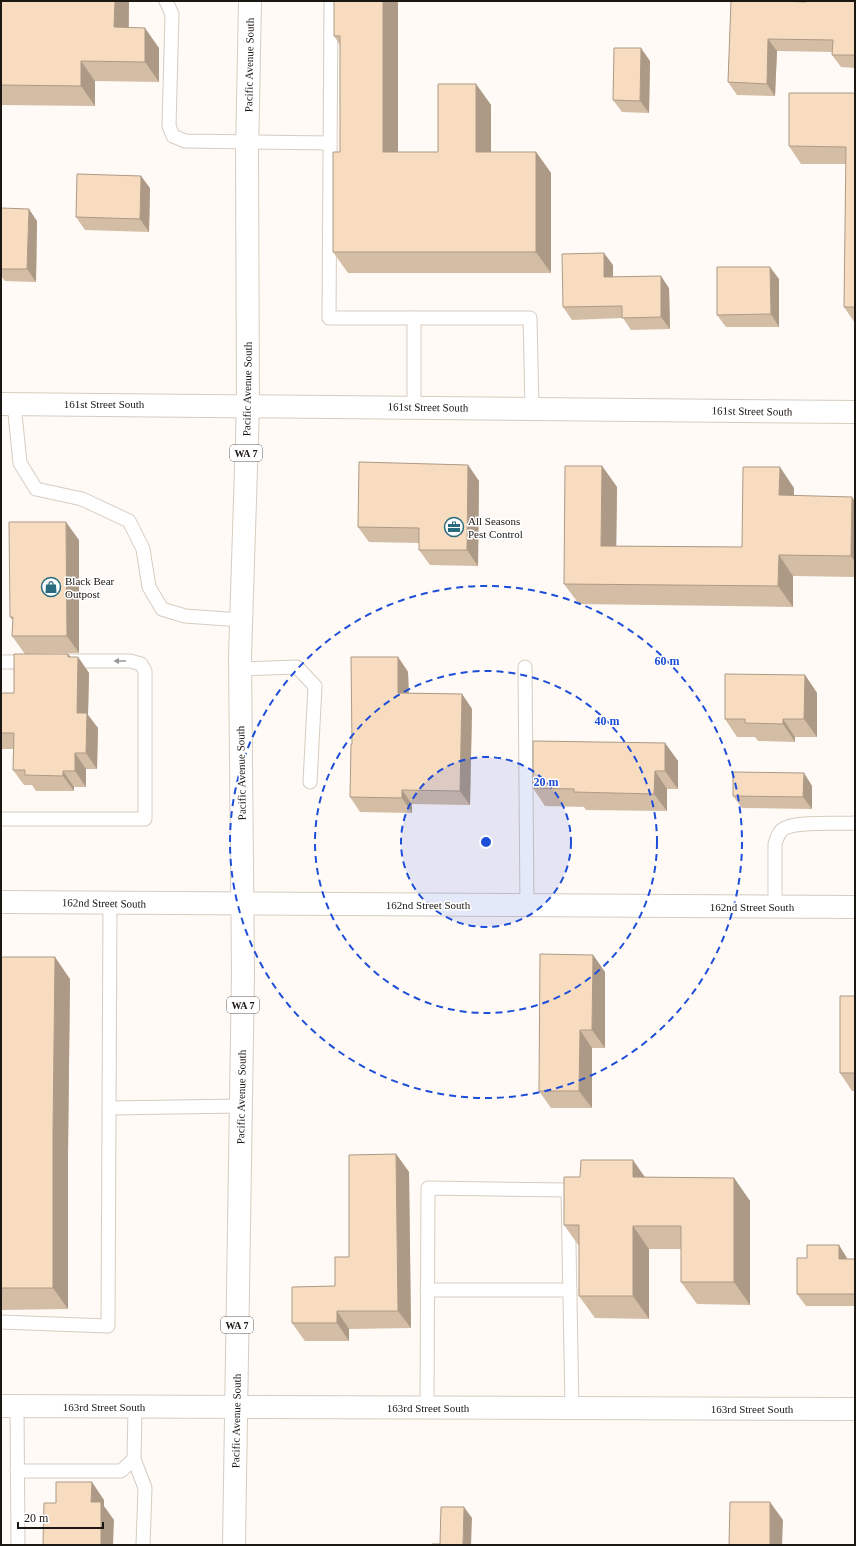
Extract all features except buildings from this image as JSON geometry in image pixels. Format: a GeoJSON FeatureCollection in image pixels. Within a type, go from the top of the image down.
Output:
{"type":"FeatureCollection","features":[{"type":"Feature","properties":{"kind":"street","name":"Pacific Avenue South"},"geometry":{"type":"LineString","coordinates":[[234,1545],[243,904],[240,669],[248,406],[248,141],[250,1]]}},
{"type":"Feature","properties":{"kind":"street","name":"161st Street South"},"geometry":{"type":"LineString","coordinates":[[7,404],[855,412]]}},
{"type":"Feature","properties":{"kind":"street","name":"162nd Street South"},"geometry":{"type":"LineString","coordinates":[[1,902],[855,907]]}},
{"type":"Feature","properties":{"kind":"street","name":"163rd Street South"},"geometry":{"type":"LineString","coordinates":[[9,1406],[855,1409]]}},
{"type":"Feature","properties":{"kind":"lane"},"geometry":{"type":"LineString","coordinates":[[166,1],[172,14],[169,126],[173,136],[185,141],[330,143]]}},
{"type":"Feature","properties":{"kind":"lane"},"geometry":{"type":"LineString","coordinates":[[331,1],[329,318],[530,318],[532,408]]}},
{"type":"Feature","properties":{"kind":"lane"},"geometry":{"type":"LineString","coordinates":[[414,318],[414,407]]}},
{"type":"Feature","properties":{"kind":"lane"},"geometry":{"type":"LineString","coordinates":[[7,404],[20,463],[36,489],[82,499],[129,521],[143,549],[149,587],[162,609],[185,616],[241,620]]}},
{"type":"Feature","properties":{"kind":"lane"},"geometry":{"type":"LineString","coordinates":[[1,662],[130,661],[141,664],[146,681],[146,819],[1,819]]}},
{"type":"Feature","properties":{"kind":"lane"},"geometry":{"type":"LineString","coordinates":[[240,669],[297,667],[316,686],[310,782]]}},
{"type":"Feature","properties":{"kind":"lane"},"geometry":{"type":"LineString","coordinates":[[525,667],[527,906]]}},
{"type":"Feature","properties":{"kind":"lane"},"geometry":{"type":"LineString","coordinates":[[775,907],[775,844],[777,835],[784,828],[795,825],[855,823]]}},
{"type":"Feature","properties":{"kind":"lane"},"geometry":{"type":"LineString","coordinates":[[1,1322],[108,1326],[110,903]]}},
{"type":"Feature","properties":{"kind":"lane"},"geometry":{"type":"LineString","coordinates":[[109,1108],[241,1106]]}},
{"type":"Feature","properties":{"kind":"lane"},"geometry":{"type":"LineString","coordinates":[[427,1408],[428,1188],[568,1190],[572,1409]]}},
{"type":"Feature","properties":{"kind":"lane"},"geometry":{"type":"LineString","coordinates":[[427,1290],[570,1290]]}},
{"type":"Feature","properties":{"kind":"lane"},"geometry":{"type":"LineString","coordinates":[[9,1406],[17,1471],[18,1545]]}},
{"type":"Feature","properties":{"kind":"lane"},"geometry":{"type":"LineString","coordinates":[[135,1407],[134,1459],[144,1488],[143,1545]]}},
{"type":"Feature","properties":{"kind":"lane"},"geometry":{"type":"LineString","coordinates":[[17,1471],[120,1471],[134,1459]]}},
{"type":"Feature","properties":{"kind":"place","name":"All Seasons Pest Control"},"geometry":{"type":"Point","coordinates":[454,527]}},
{"type":"Feature","properties":{"kind":"place","name":"Black Bear Outpost"},"geometry":{"type":"Point","coordinates":[51,587]}}]}
